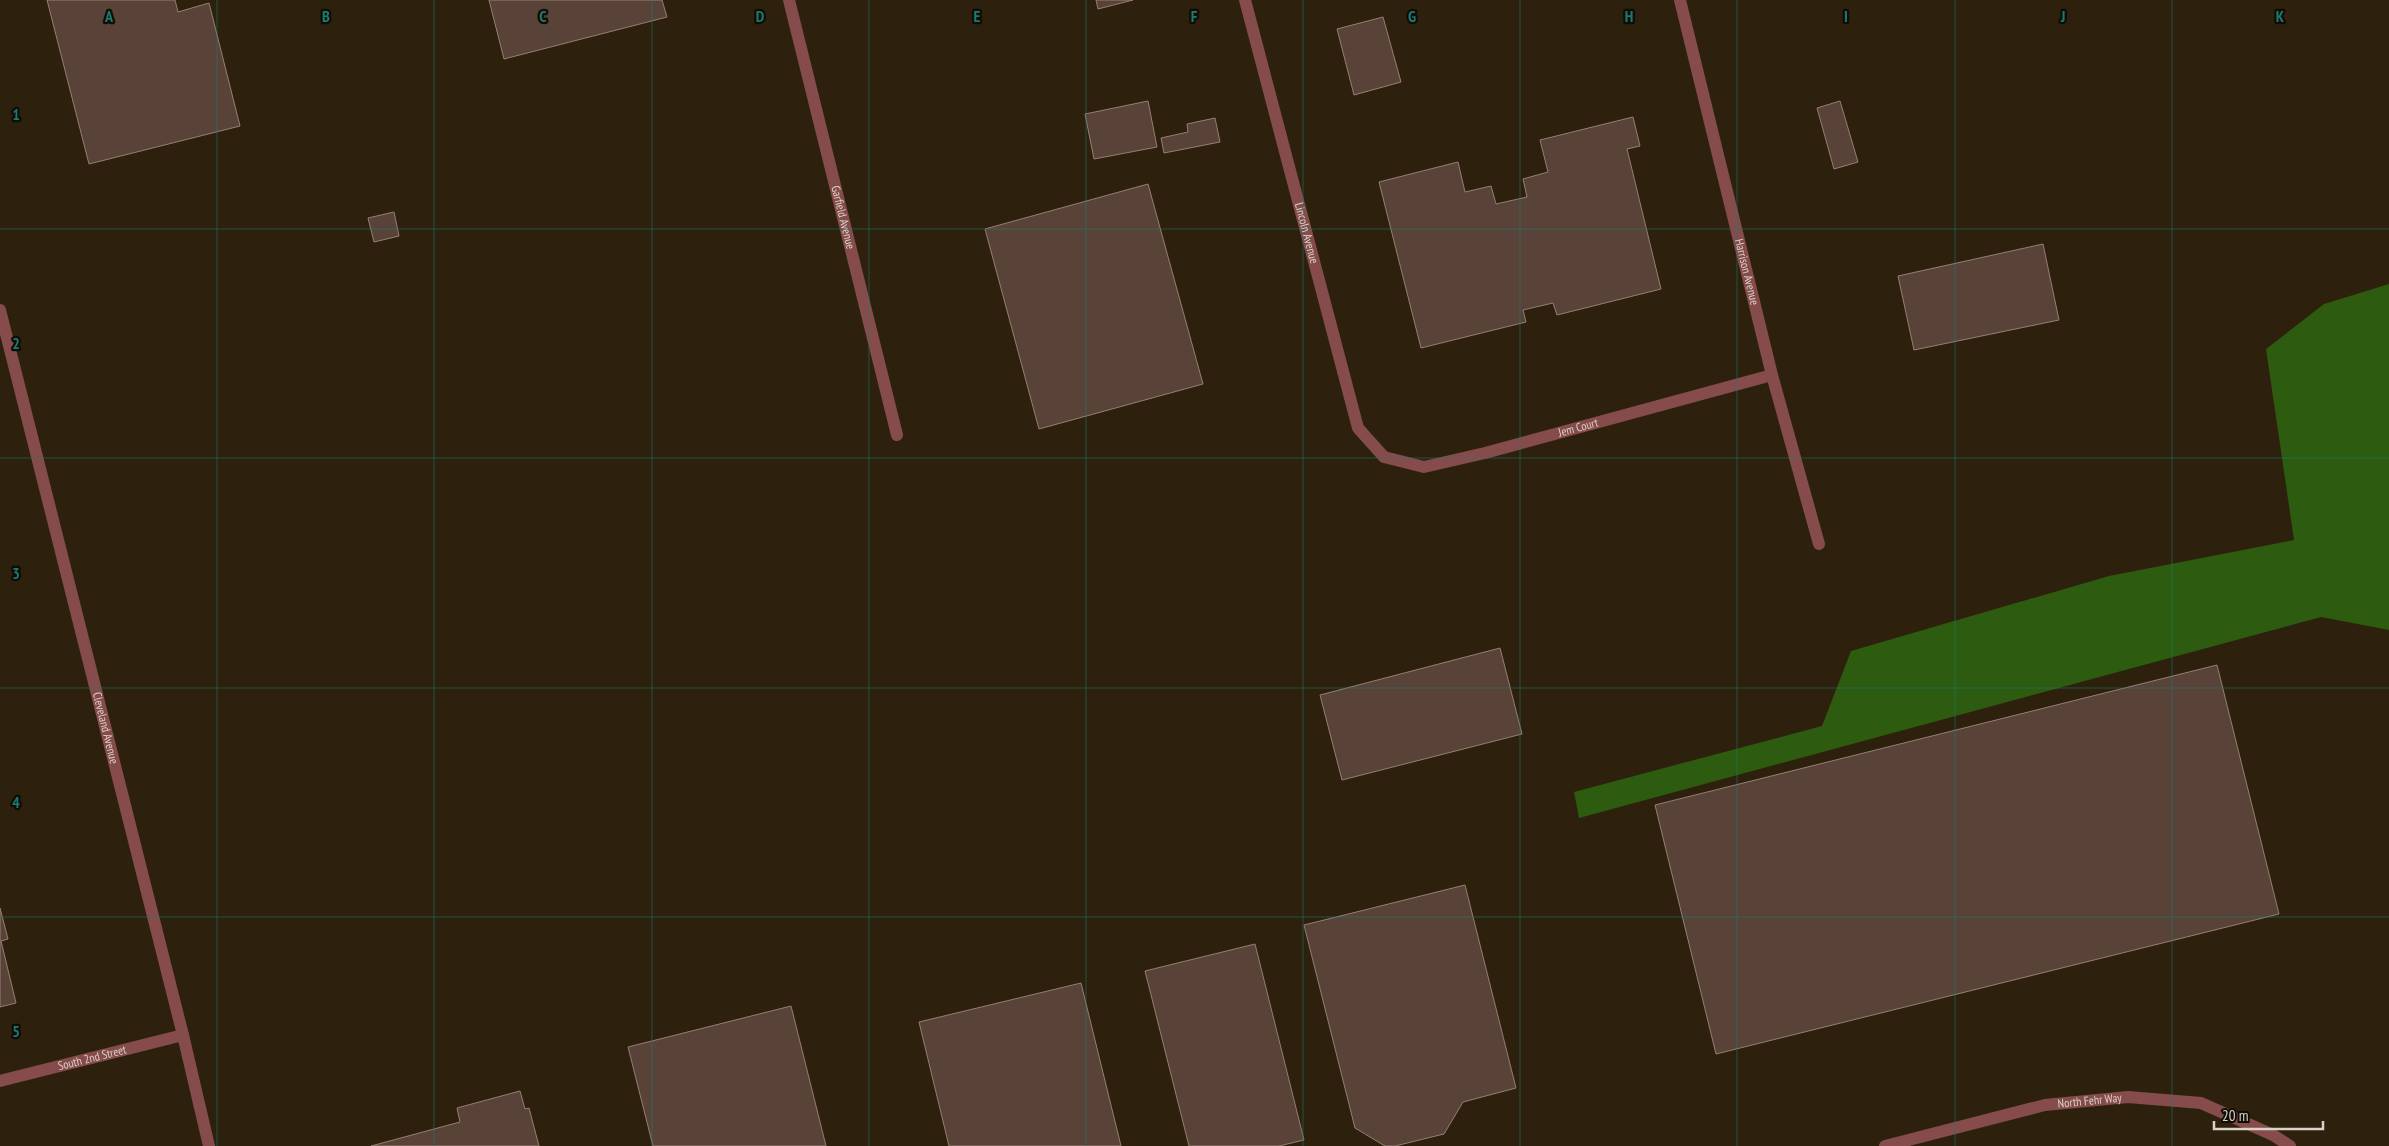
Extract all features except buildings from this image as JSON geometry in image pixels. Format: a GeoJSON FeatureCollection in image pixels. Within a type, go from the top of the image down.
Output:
{"type":"FeatureCollection","features":[{"type":"Feature","properties":{"kind":"street","name":"Garfield Avenue"},"geometry":{"type":"LineString","coordinates":[[789,0],[897,434]]}},
{"type":"Feature","properties":{"kind":"street","name":"Lincoln Avenue"},"geometry":{"type":"LineString","coordinates":[[1245,0],[1358,428],[1384,457]]}},
{"type":"Feature","properties":{"kind":"street","name":"Harrison Avenue"},"geometry":{"type":"LineString","coordinates":[[1680,0],[1772,375],[1819,544]]}},
{"type":"Feature","properties":{"kind":"street","name":"Cleveland Avenue"},"geometry":{"type":"LineString","coordinates":[[0,310],[183,1035],[209,1146]]}},
{"type":"Feature","properties":{"kind":"street","name":"Jem Court"},"geometry":{"type":"LineString","coordinates":[[1384,457],[1424,467],[1484,453],[1772,375]]}},
{"type":"Feature","properties":{"kind":"street","name":"South 2nd Street"},"geometry":{"type":"LineString","coordinates":[[0,1081],[183,1035]]}},
{"type":"Feature","properties":{"kind":"street","name":"North Fehr Way"},"geometry":{"type":"LineString","coordinates":[[1885,1146],[2046,1105],[2128,1097],[2201,1103],[2273,1134],[2290,1146]]}},
{"type":"Feature","properties":{"kind":"green space"},"geometry":{"type":"Polygon","coordinates":[[[2389,284],[2389,630],[2321,617],[1579,818],[1574,792],[1822,726],[1851,651],[2109,576],[2294,540],[2266,349],[2324,304],[2389,284]]]}}]}
